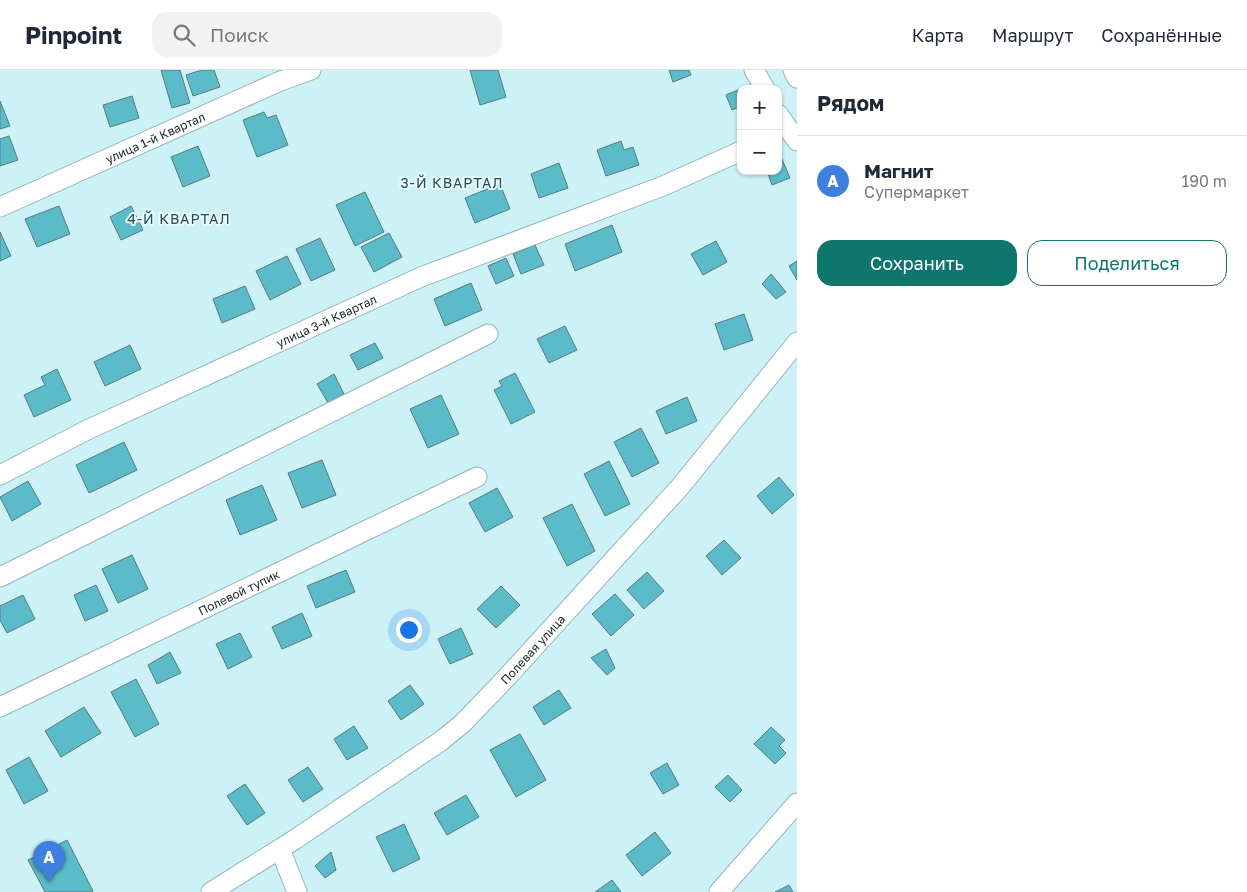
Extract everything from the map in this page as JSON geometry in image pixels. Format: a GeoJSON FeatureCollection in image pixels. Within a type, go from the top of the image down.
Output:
{"type":"FeatureCollection","features":[{"type":"Feature","properties":{"kind":"street","name":"улица 1-й Квартал"},"geometry":{"type":"LineString","coordinates":[[0,207],[278,82],[311,70]]}},
{"type":"Feature","properties":{"kind":"street"},"geometry":{"type":"LineString","coordinates":[[754,70],[762,85]]}},
{"type":"Feature","properties":{"kind":"street"},"geometry":{"type":"LineString","coordinates":[[792,70],[797,78]]}},
{"type":"Feature","properties":{"kind":"street"},"geometry":{"type":"LineString","coordinates":[[782,122],[788,135]]}},
{"type":"Feature","properties":{"kind":"street","name":"улица 3-й Квартал"},"geometry":{"type":"LineString","coordinates":[[0,475],[86,430],[421,277],[663,186],[737,153]]}},
{"type":"Feature","properties":{"kind":"street"},"geometry":{"type":"LineString","coordinates":[[0,577],[488,334]]}},
{"type":"Feature","properties":{"kind":"street","name":"Полевая улица"},"geometry":{"type":"LineString","coordinates":[[211,892],[280,849],[441,741],[463,723],[680,487],[797,342]]}},
{"type":"Feature","properties":{"kind":"street","name":"Полевой тупик"},"geometry":{"type":"LineString","coordinates":[[0,707],[478,477]]}},
{"type":"Feature","properties":{"kind":"street"},"geometry":{"type":"LineString","coordinates":[[719,892],[797,803]]}},
{"type":"Feature","properties":{"kind":"street"},"geometry":{"type":"LineString","coordinates":[[280,849],[297,892]]}},
{"type":"Feature","properties":{"kind":"building"},"geometry":{"type":"Polygon","coordinates":[[[161,70],[180,70],[190,103],[172,108],[161,70]]]}},
{"type":"Feature","properties":{"kind":"building"},"geometry":{"type":"Polygon","coordinates":[[[202,70],[214,70],[220,87],[193,96],[186,75],[202,70]]]}},
{"type":"Feature","properties":{"kind":"building"},"geometry":{"type":"Polygon","coordinates":[[[470,70],[498,70],[506,97],[480,105],[470,70]]]}},
{"type":"Feature","properties":{"kind":"building"},"geometry":{"type":"Polygon","coordinates":[[[669,70],[689,70],[691,75],[673,82],[669,70]]]}},
{"type":"Feature","properties":{"kind":"building"},"geometry":{"type":"Polygon","coordinates":[[[737,90],[737,108],[732,110],[726,95],[737,90]]]}},
{"type":"Feature","properties":{"kind":"building"},"geometry":{"type":"Polygon","coordinates":[[[132,96],[139,118],[110,127],[103,105],[132,96]]]}},
{"type":"Feature","properties":{"kind":"building"},"geometry":{"type":"Polygon","coordinates":[[[0,101],[10,126],[0,129],[0,101]]]}},
{"type":"Feature","properties":{"kind":"building"},"geometry":{"type":"Polygon","coordinates":[[[264,112],[267,118],[276,115],[288,145],[257,157],[243,120],[264,112]]]}},
{"type":"Feature","properties":{"kind":"building"},"geometry":{"type":"Polygon","coordinates":[[[9,136],[18,160],[0,166],[0,139],[9,136]]]}},
{"type":"Feature","properties":{"kind":"building"},"geometry":{"type":"Polygon","coordinates":[[[621,141],[624,150],[633,147],[639,165],[606,176],[597,150],[621,141]]]}},
{"type":"Feature","properties":{"kind":"building"},"geometry":{"type":"Polygon","coordinates":[[[198,146],[210,176],[183,187],[171,157],[198,146]]]}},
{"type":"Feature","properties":{"kind":"building"},"geometry":{"type":"Polygon","coordinates":[[[782,159],[790,178],[772,185],[768,175],[782,175],[782,159]]]}},
{"type":"Feature","properties":{"kind":"building"},"geometry":{"type":"Polygon","coordinates":[[[559,163],[568,188],[539,198],[531,174],[559,163]]]}},
{"type":"Feature","properties":{"kind":"building"},"geometry":{"type":"Polygon","coordinates":[[[500,184],[510,209],[475,223],[465,198],[500,184]]]}},
{"type":"Feature","properties":{"kind":"building"},"geometry":{"type":"Polygon","coordinates":[[[365,192],[384,232],[355,246],[336,205],[365,192]]]}},
{"type":"Feature","properties":{"kind":"building"},"geometry":{"type":"Polygon","coordinates":[[[59,206],[70,234],[37,247],[25,219],[59,206]]]}},
{"type":"Feature","properties":{"kind":"building"},"geometry":{"type":"Polygon","coordinates":[[[131,206],[143,230],[121,240],[110,217],[131,206]]]}},
{"type":"Feature","properties":{"kind":"building"},"geometry":{"type":"Polygon","coordinates":[[[612,225],[622,252],[575,271],[565,244],[612,225]]]}},
{"type":"Feature","properties":{"kind":"building"},"geometry":{"type":"Polygon","coordinates":[[[0,232],[11,256],[0,261],[0,232]]]}},
{"type":"Feature","properties":{"kind":"building"},"geometry":{"type":"Polygon","coordinates":[[[389,233],[402,257],[374,272],[361,247],[389,233]]]}},
{"type":"Feature","properties":{"kind":"building"},"geometry":{"type":"Polygon","coordinates":[[[320,238],[335,270],[311,281],[296,249],[320,238]]]}},
{"type":"Feature","properties":{"kind":"building"},"geometry":{"type":"Polygon","coordinates":[[[716,241],[727,262],[703,275],[691,254],[716,241]]]}},
{"type":"Feature","properties":{"kind":"building"},"geometry":{"type":"Polygon","coordinates":[[[535,245],[544,265],[521,274],[513,254],[535,245]]]}},
{"type":"Feature","properties":{"kind":"building"},"geometry":{"type":"Polygon","coordinates":[[[287,256],[301,284],[270,300],[256,271],[287,256]]]}},
{"type":"Feature","properties":{"kind":"building"},"geometry":{"type":"Polygon","coordinates":[[[506,258],[514,276],[496,284],[488,266],[506,258]]]}},
{"type":"Feature","properties":{"kind":"building"},"geometry":{"type":"Polygon","coordinates":[[[797,261],[797,280],[789,266],[797,261]]]}},
{"type":"Feature","properties":{"kind":"building"},"geometry":{"type":"Polygon","coordinates":[[[771,274],[786,292],[776,299],[762,284],[771,274]]]}},
{"type":"Feature","properties":{"kind":"building"},"geometry":{"type":"Polygon","coordinates":[[[471,283],[482,310],[445,326],[434,299],[471,283]]]}},
{"type":"Feature","properties":{"kind":"building"},"geometry":{"type":"Polygon","coordinates":[[[245,286],[255,309],[222,323],[213,299],[245,286]]]}},
{"type":"Feature","properties":{"kind":"building"},"geometry":{"type":"Polygon","coordinates":[[[744,314],[753,340],[724,350],[715,324],[744,314]]]}},
{"type":"Feature","properties":{"kind":"building"},"geometry":{"type":"Polygon","coordinates":[[[565,326],[577,350],[549,363],[537,339],[565,326]]]}},
{"type":"Feature","properties":{"kind":"building"},"geometry":{"type":"Polygon","coordinates":[[[375,343],[383,358],[358,370],[350,355],[375,343]]]}},
{"type":"Feature","properties":{"kind":"building"},"geometry":{"type":"Polygon","coordinates":[[[130,345],[141,369],[105,386],[94,362],[130,345]]]}},
{"type":"Feature","properties":{"kind":"building"},"geometry":{"type":"Polygon","coordinates":[[[57,369],[71,400],[34,417],[24,395],[45,385],[41,377],[57,369]]]}},
{"type":"Feature","properties":{"kind":"building"},"geometry":{"type":"Polygon","coordinates":[[[515,373],[535,412],[511,424],[494,390],[502,386],[499,381],[515,373]]]}},
{"type":"Feature","properties":{"kind":"building"},"geometry":{"type":"Polygon","coordinates":[[[334,374],[344,394],[328,403],[317,384],[334,374]]]}},
{"type":"Feature","properties":{"kind":"building"},"geometry":{"type":"Polygon","coordinates":[[[441,395],[459,434],[428,448],[410,409],[441,395]]]}},
{"type":"Feature","properties":{"kind":"building"},"geometry":{"type":"Polygon","coordinates":[[[687,397],[697,421],[666,434],[656,411],[687,397]]]}},
{"type":"Feature","properties":{"kind":"building"},"geometry":{"type":"Polygon","coordinates":[[[641,428],[659,463],[632,477],[614,442],[641,428]]]}},
{"type":"Feature","properties":{"kind":"building"},"geometry":{"type":"Polygon","coordinates":[[[124,442],[137,470],[89,493],[76,465],[124,442]]]}},
{"type":"Feature","properties":{"kind":"building"},"geometry":{"type":"Polygon","coordinates":[[[322,460],[336,495],[302,508],[288,473],[322,460]]]}},
{"type":"Feature","properties":{"kind":"building"},"geometry":{"type":"Polygon","coordinates":[[[609,461],[630,504],[605,516],[584,474],[609,461]]]}},
{"type":"Feature","properties":{"kind":"building"},"geometry":{"type":"Polygon","coordinates":[[[779,477],[794,495],[772,514],[757,496],[779,477]]]}},
{"type":"Feature","properties":{"kind":"building"},"geometry":{"type":"Polygon","coordinates":[[[28,481],[41,504],[12,521],[0,497],[28,481]]]}},
{"type":"Feature","properties":{"kind":"building"},"geometry":{"type":"Polygon","coordinates":[[[262,485],[277,520],[240,535],[226,500],[262,485]]]}},
{"type":"Feature","properties":{"kind":"building"},"geometry":{"type":"Polygon","coordinates":[[[497,488],[513,517],[485,532],[469,503],[497,488]]]}},
{"type":"Feature","properties":{"kind":"building"},"geometry":{"type":"Polygon","coordinates":[[[572,504],[595,551],[567,566],[543,518],[572,504]]]}},
{"type":"Feature","properties":{"kind":"building"},"geometry":{"type":"Polygon","coordinates":[[[724,540],[741,558],[722,575],[706,556],[724,540]]]}},
{"type":"Feature","properties":{"kind":"building"},"geometry":{"type":"Polygon","coordinates":[[[132,555],[148,589],[118,603],[102,569],[132,555]]]}},
{"type":"Feature","properties":{"kind":"building"},"geometry":{"type":"Polygon","coordinates":[[[346,570],[355,592],[316,608],[307,586],[346,570]]]}},
{"type":"Feature","properties":{"kind":"building"},"geometry":{"type":"Polygon","coordinates":[[[647,572],[664,591],[644,609],[627,590],[647,572]]]}},
{"type":"Feature","properties":{"kind":"building"},"geometry":{"type":"Polygon","coordinates":[[[96,585],[108,611],[85,621],[74,595],[96,585]]]}},
{"type":"Feature","properties":{"kind":"building"},"geometry":{"type":"Polygon","coordinates":[[[501,586],[520,605],[496,628],[477,609],[501,586]]]}},
{"type":"Feature","properties":{"kind":"building"},"geometry":{"type":"Polygon","coordinates":[[[615,594],[634,615],[611,636],[592,614],[615,594]]]}},
{"type":"Feature","properties":{"kind":"building"},"geometry":{"type":"Polygon","coordinates":[[[23,595],[35,619],[7,633],[0,620],[0,606],[23,595]]]}},
{"type":"Feature","properties":{"kind":"building"},"geometry":{"type":"Polygon","coordinates":[[[302,613],[312,636],[282,649],[272,627],[302,613]]]}},
{"type":"Feature","properties":{"kind":"building"},"geometry":{"type":"Polygon","coordinates":[[[461,628],[473,654],[450,664],[438,639],[461,628]]]}},
{"type":"Feature","properties":{"kind":"building"},"geometry":{"type":"Polygon","coordinates":[[[240,633],[252,657],[228,669],[216,644],[240,633]]]}},
{"type":"Feature","properties":{"kind":"building"},"geometry":{"type":"Polygon","coordinates":[[[606,649],[615,668],[607,675],[591,658],[606,649]]]}},
{"type":"Feature","properties":{"kind":"building"},"geometry":{"type":"Polygon","coordinates":[[[170,652],[181,673],[157,684],[148,665],[170,652]]]}},
{"type":"Feature","properties":{"kind":"building"},"geometry":{"type":"Polygon","coordinates":[[[136,679],[159,724],[135,737],[111,692],[136,679]]]}},
{"type":"Feature","properties":{"kind":"building"},"geometry":{"type":"Polygon","coordinates":[[[410,685],[424,704],[401,720],[388,701],[410,685]]]}},
{"type":"Feature","properties":{"kind":"building"},"geometry":{"type":"Polygon","coordinates":[[[559,690],[571,708],[544,725],[533,707],[559,690]]]}},
{"type":"Feature","properties":{"kind":"building"},"geometry":{"type":"Polygon","coordinates":[[[84,707],[101,733],[61,757],[45,731],[84,707]]]}},
{"type":"Feature","properties":{"kind":"building"},"geometry":{"type":"Polygon","coordinates":[[[354,726],[368,748],[347,760],[334,739],[354,726]]]}},
{"type":"Feature","properties":{"kind":"building"},"geometry":{"type":"Polygon","coordinates":[[[771,727],[785,740],[779,746],[786,753],[775,764],[754,744],[771,727]]]}},
{"type":"Feature","properties":{"kind":"building"},"geometry":{"type":"Polygon","coordinates":[[[520,734],[546,780],[516,797],[490,750],[520,734]]]}},
{"type":"Feature","properties":{"kind":"building"},"geometry":{"type":"Polygon","coordinates":[[[29,757],[48,791],[24,804],[6,770],[29,757]]]}},
{"type":"Feature","properties":{"kind":"building"},"geometry":{"type":"Polygon","coordinates":[[[667,763],[679,785],[663,794],[650,773],[667,763]]]}},
{"type":"Feature","properties":{"kind":"building"},"geometry":{"type":"Polygon","coordinates":[[[308,767],[323,789],[303,802],[288,780],[308,767]]]}},
{"type":"Feature","properties":{"kind":"building"},"geometry":{"type":"Polygon","coordinates":[[[728,775],[742,790],[730,802],[715,787],[728,775]]]}},
{"type":"Feature","properties":{"kind":"building"},"geometry":{"type":"Polygon","coordinates":[[[245,784],[265,813],[247,825],[227,796],[245,784]]]}},
{"type":"Feature","properties":{"kind":"building"},"geometry":{"type":"Polygon","coordinates":[[[466,795],[479,817],[447,835],[434,813],[466,795]]]}},
{"type":"Feature","properties":{"kind":"building"},"geometry":{"type":"Polygon","coordinates":[[[404,824],[420,859],[393,872],[376,837],[404,824]]]}},
{"type":"Feature","properties":{"kind":"building"},"geometry":{"type":"Polygon","coordinates":[[[655,832],[671,853],[642,876],[626,855],[655,832]]]}},
{"type":"Feature","properties":{"kind":"building"},"geometry":{"type":"Polygon","coordinates":[[[67,840],[93,891],[91,892],[45,892],[28,860],[67,840]]]}},
{"type":"Feature","properties":{"kind":"building"},"geometry":{"type":"Polygon","coordinates":[[[331,852],[336,870],[325,878],[315,866],[331,852]]]}},
{"type":"Feature","properties":{"kind":"building"},"geometry":{"type":"Polygon","coordinates":[[[612,880],[621,892],[595,892],[612,880]]]}},
{"type":"Feature","properties":{"kind":"building"},"geometry":{"type":"Polygon","coordinates":[[[789,885],[793,892],[775,892],[789,885]]]}},
{"type":"Feature","properties":{"kind":"place","name":"Магнит"},"geometry":{"type":"Point","coordinates":[49,882]}},
{"type":"Feature","properties":{"kind":"district","name":"3-Й КВАРТАЛ"},"geometry":{"type":"Point","coordinates":[452,182]}},
{"type":"Feature","properties":{"kind":"district","name":"4-Й КВАРТАЛ"},"geometry":{"type":"Point","coordinates":[179,218]}}]}
